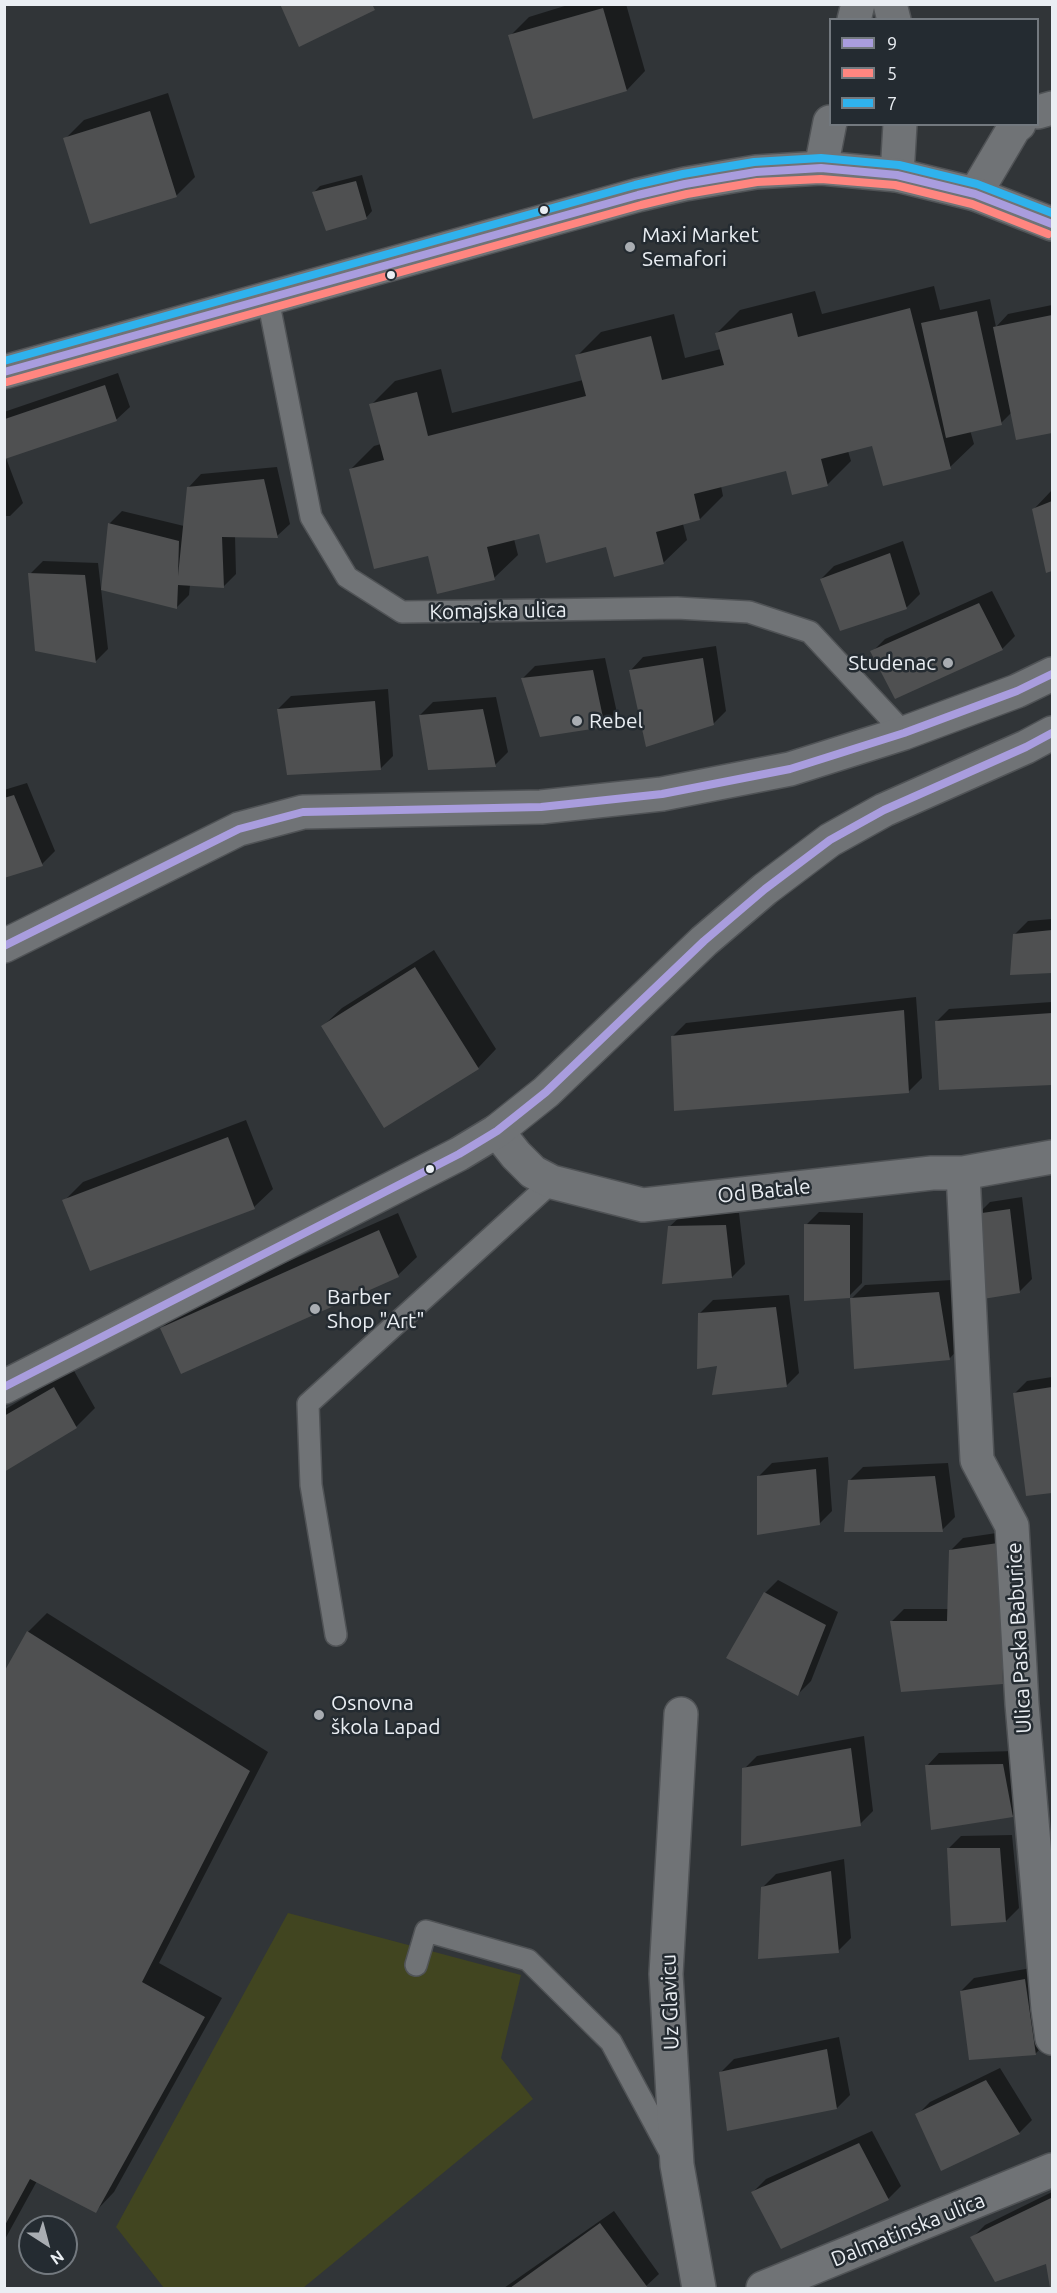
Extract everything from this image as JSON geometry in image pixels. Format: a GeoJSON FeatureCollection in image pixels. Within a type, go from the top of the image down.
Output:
{"type":"FeatureCollection","features":[{"type":"Feature","properties":{"kind":"main road"},"geometry":{"type":"LineString","coordinates":[[821,168],[830,126]]}},
{"type":"Feature","properties":{"kind":"main road"},"geometry":{"type":"LineString","coordinates":[[897,175],[900,126]]}},
{"type":"Feature","properties":{"kind":"main road"},"geometry":{"type":"LineString","coordinates":[[975,194],[1016,126]]}},
{"type":"Feature","properties":{"kind":"main road"},"geometry":{"type":"LineString","coordinates":[[4,372],[685,184],[756,172],[821,168],[897,175],[975,194],[1053,224]]}},
{"type":"Feature","properties":{"kind":"main road"},"geometry":{"type":"LineString","coordinates":[[4,946],[239,829],[303,812],[541,807],[662,794],[790,768],[904,733],[1017,691],[1053,674]]}},
{"type":"Feature","properties":{"kind":"main road"},"geometry":{"type":"LineString","coordinates":[[4,1388],[459,1154],[497,1131],[546,1092],[704,941],[765,889],[830,840],[884,810],[1053,733]]}},
{"type":"Feature","properties":{"kind":"main road","name":"Od Batale"},"geometry":{"type":"LineString","coordinates":[[497,1131],[533,1172],[552,1182],[643,1205],[932,1173],[963,1173],[1053,1157]]}},
{"type":"Feature","properties":{"kind":"main road","name":"Ulica Paska Baburice"},"geometry":{"type":"LineString","coordinates":[[963,1173],[977,1460],[1012,1526],[1023,1716],[1048,2009],[1053,2038]]}},
{"type":"Feature","properties":{"kind":"main road","name":"Uz Glavicu"},"geometry":{"type":"LineString","coordinates":[[681,1714],[666,1974],[677,2165],[699,2289]]}},
{"type":"Feature","properties":{"kind":"main road","name":"Dalmatinska ulica"},"geometry":{"type":"LineString","coordinates":[[763,2289],[1053,2170]]}},
{"type":"Feature","properties":{"kind":"lane","name":"Komajska ulica"},"geometry":{"type":"LineString","coordinates":[[268,299],[311,517],[347,577],[402,612],[677,608],[749,612],[810,632],[904,733]]}},
{"type":"Feature","properties":{"kind":"lane"},"geometry":{"type":"LineString","coordinates":[[336,1635],[311,1485],[308,1404],[552,1182]]}},
{"type":"Feature","properties":{"kind":"lane"},"geometry":{"type":"LineString","coordinates":[[416,1965],[426,1931],[528,1960],[611,2042],[677,2165]]}},
{"type":"Feature","properties":{"kind":"green space"},"geometry":{"type":"Polygon","coordinates":[[[288,1913],[521,1975],[501,2058],[533,2099],[303,2288],[164,2288],[116,2227],[288,1913]]]}},
{"type":"Feature","properties":{"kind":"building"},"geometry":{"type":"Polygon","coordinates":[[[280,4],[372,4],[375,10],[299,47],[280,4]]]}},
{"type":"Feature","properties":{"kind":"building"},"geometry":{"type":"Polygon","coordinates":[[[603,8],[627,91],[533,119],[508,35],[603,8]]]}},
{"type":"Feature","properties":{"kind":"building"},"geometry":{"type":"Polygon","coordinates":[[[150,111],[177,197],[90,224],[63,138],[150,111]]]}},
{"type":"Feature","properties":{"kind":"building"},"geometry":{"type":"Polygon","coordinates":[[[356,181],[367,219],[326,231],[312,192],[356,181]]]}},
{"type":"Feature","properties":{"kind":"building"},"geometry":{"type":"Polygon","coordinates":[[[910,308],[951,469],[883,486],[872,446],[821,459],[828,486],[792,495],[786,471],[694,494],[700,520],[656,532],[664,564],[614,577],[606,547],[546,563],[539,534],[487,547],[495,580],[437,594],[428,556],[374,569],[349,469],[384,460],[369,404],[417,392],[428,436],[586,396],[575,355],[651,336],[662,380],[724,365],[715,333],[792,313],[798,337],[910,308]]]}},
{"type":"Feature","properties":{"kind":"building"},"geometry":{"type":"Polygon","coordinates":[[[977,311],[1002,425],[946,438],[921,323],[977,311]]]}},
{"type":"Feature","properties":{"kind":"building"},"geometry":{"type":"Polygon","coordinates":[[[1052,315],[1052,433],[1016,440],[993,327],[1052,315]]]}},
{"type":"Feature","properties":{"kind":"building"},"geometry":{"type":"Polygon","coordinates":[[[105,385],[117,421],[5,459],[5,419],[105,385]]]}},
{"type":"Feature","properties":{"kind":"building"},"geometry":{"type":"Polygon","coordinates":[[[264,479],[278,538],[222,537],[224,588],[178,585],[177,609],[101,590],[108,523],[179,541],[178,576],[187,487],[264,479]]]}},
{"type":"Feature","properties":{"kind":"building"},"geometry":{"type":"Polygon","coordinates":[[[1052,501],[1052,571],[1046,573],[1032,509],[1052,501]]]}},
{"type":"Feature","properties":{"kind":"building"},"geometry":{"type":"Polygon","coordinates":[[[890,553],[907,609],[840,631],[820,579],[890,553]]]}},
{"type":"Feature","properties":{"kind":"building"},"geometry":{"type":"Polygon","coordinates":[[[28,573],[85,575],[96,663],[35,651],[28,573]]]}},
{"type":"Feature","properties":{"kind":"building"},"geometry":{"type":"Polygon","coordinates":[[[979,603],[1003,650],[895,699],[870,651],[979,603]]]}},
{"type":"Feature","properties":{"kind":"building"},"geometry":{"type":"Polygon","coordinates":[[[703,658],[714,725],[646,747],[629,670],[703,658]]]}},
{"type":"Feature","properties":{"kind":"building"},"geometry":{"type":"Polygon","coordinates":[[[593,670],[605,727],[540,737],[521,678],[593,670]]]}},
{"type":"Feature","properties":{"kind":"building"},"geometry":{"type":"Polygon","coordinates":[[[375,701],[381,770],[287,775],[277,709],[375,701]]]}},
{"type":"Feature","properties":{"kind":"building"},"geometry":{"type":"Polygon","coordinates":[[[483,709],[496,767],[428,770],[419,715],[483,709]]]}},
{"type":"Feature","properties":{"kind":"building"},"geometry":{"type":"Polygon","coordinates":[[[14,795],[43,866],[4,878],[4,798],[14,795]]]}},
{"type":"Feature","properties":{"kind":"building"},"geometry":{"type":"Polygon","coordinates":[[[1052,930],[1052,973],[1010,975],[1013,934],[1052,930]]]}},
{"type":"Feature","properties":{"kind":"building"},"geometry":{"type":"Polygon","coordinates":[[[415,967],[479,1069],[384,1128],[321,1026],[415,967]]]}},
{"type":"Feature","properties":{"kind":"building"},"geometry":{"type":"Polygon","coordinates":[[[904,1010],[909,1093],[674,1111],[671,1036],[904,1010]]]}},
{"type":"Feature","properties":{"kind":"building"},"geometry":{"type":"Polygon","coordinates":[[[1052,1013],[1052,1085],[939,1090],[935,1021],[1052,1013]]]}},
{"type":"Feature","properties":{"kind":"building"},"geometry":{"type":"Polygon","coordinates":[[[228,1137],[255,1209],[90,1271],[62,1200],[228,1137]]]}},
{"type":"Feature","properties":{"kind":"building"},"geometry":{"type":"Polygon","coordinates":[[[1010,1209],[1020,1293],[983,1299],[975,1214],[1010,1209]]]}},
{"type":"Feature","properties":{"kind":"building"},"geometry":{"type":"Polygon","coordinates":[[[804,1224],[850,1225],[850,1298],[804,1301],[804,1224]]]}},
{"type":"Feature","properties":{"kind":"building"},"geometry":{"type":"Polygon","coordinates":[[[726,1225],[732,1278],[662,1284],[668,1226],[726,1225]]]}},
{"type":"Feature","properties":{"kind":"building"},"geometry":{"type":"Polygon","coordinates":[[[379,1230],[399,1277],[181,1374],[160,1328],[379,1230]]]}},
{"type":"Feature","properties":{"kind":"building"},"geometry":{"type":"Polygon","coordinates":[[[939,1292],[950,1360],[854,1369],[850,1298],[939,1292]]]}},
{"type":"Feature","properties":{"kind":"building"},"geometry":{"type":"Polygon","coordinates":[[[776,1307],[787,1387],[712,1395],[717,1366],[697,1369],[698,1313],[776,1307]]]}},
{"type":"Feature","properties":{"kind":"building"},"geometry":{"type":"Polygon","coordinates":[[[54,1387],[77,1428],[4,1472],[4,1416],[54,1387]]]}},
{"type":"Feature","properties":{"kind":"building"},"geometry":{"type":"Polygon","coordinates":[[[1052,1387],[1052,1493],[1026,1496],[1013,1393],[1052,1387]]]}},
{"type":"Feature","properties":{"kind":"building"},"geometry":{"type":"Polygon","coordinates":[[[816,1469],[820,1525],[757,1535],[757,1476],[816,1469]]]}},
{"type":"Feature","properties":{"kind":"building"},"geometry":{"type":"Polygon","coordinates":[[[935,1476],[943,1532],[844,1532],[848,1480],[935,1476]]]}},
{"type":"Feature","properties":{"kind":"building"},"geometry":{"type":"Polygon","coordinates":[[[998,1543],[1003,1684],[901,1692],[890,1621],[947,1621],[949,1550],[998,1543]]]}},
{"type":"Feature","properties":{"kind":"building"},"geometry":{"type":"Polygon","coordinates":[[[764,1592],[826,1625],[798,1696],[726,1658],[764,1592]]]}},
{"type":"Feature","properties":{"kind":"building"},"geometry":{"type":"Polygon","coordinates":[[[27,1631],[250,1771],[142,1982],[205,2017],[96,2213],[30,2179],[4,2227],[4,1672],[27,1631]]]}},
{"type":"Feature","properties":{"kind":"building"},"geometry":{"type":"Polygon","coordinates":[[[851,1748],[861,1826],[741,1846],[742,1768],[851,1748]]]}},
{"type":"Feature","properties":{"kind":"building"},"geometry":{"type":"Polygon","coordinates":[[[1003,1764],[1013,1817],[931,1830],[925,1765],[1003,1764]]]}},
{"type":"Feature","properties":{"kind":"building"},"geometry":{"type":"Polygon","coordinates":[[[947,1848],[1000,1848],[1006,1922],[951,1926],[947,1848]]]}},
{"type":"Feature","properties":{"kind":"building"},"geometry":{"type":"Polygon","coordinates":[[[831,1871],[839,1953],[758,1959],[761,1887],[831,1871]]]}},
{"type":"Feature","properties":{"kind":"building"},"geometry":{"type":"Polygon","coordinates":[[[1025,1979],[1036,2055],[969,2060],[960,1991],[1025,1979]]]}},
{"type":"Feature","properties":{"kind":"building"},"geometry":{"type":"Polygon","coordinates":[[[827,2049],[837,2109],[727,2131],[719,2072],[827,2049]]]}},
{"type":"Feature","properties":{"kind":"building"},"geometry":{"type":"Polygon","coordinates":[[[986,2080],[1020,2134],[941,2171],[915,2114],[986,2080]]]}},
{"type":"Feature","properties":{"kind":"building"},"geometry":{"type":"Polygon","coordinates":[[[859,2143],[889,2200],[781,2249],[751,2192],[859,2143]]]}},
{"type":"Feature","properties":{"kind":"building"},"geometry":{"type":"Polygon","coordinates":[[[1051,2198],[1052,2288],[1050,2288],[1046,2264],[995,2282],[970,2237],[1051,2198]]]}},
{"type":"Feature","properties":{"kind":"building"},"geometry":{"type":"Polygon","coordinates":[[[600,2223],[648,2288],[510,2288],[600,2223]]]}},
{"type":"Feature","properties":{"kind":"transit line","name":"7"},"geometry":{"type":"LineString","coordinates":[[4,361],[635,185],[754,162],[821,158],[899,165],[977,184],[1052,213]]}},
{"type":"Feature","properties":{"kind":"transit line","name":"9"},"geometry":{"type":"LineString","coordinates":[[4,372],[638,195],[685,184],[756,172],[821,168],[897,175],[975,194],[1052,224]]}},
{"type":"Feature","properties":{"kind":"transit line","name":"5"},"geometry":{"type":"LineString","coordinates":[[7,382],[641,205],[687,194],[757,182],[821,179],[895,185],[972,204],[1048,234]]}},
{"type":"Feature","properties":{"kind":"transit line","name":"9"},"geometry":{"type":"LineString","coordinates":[[4,946],[239,829],[303,812],[541,807],[662,794],[790,769],[904,733],[1017,691],[1052,674]]}},
{"type":"Feature","properties":{"kind":"transit line","name":"9"},"geometry":{"type":"LineString","coordinates":[[4,1387],[459,1154],[497,1131],[546,1092],[704,941],[765,889],[830,840],[884,810],[1026,747],[1052,733]]}},
{"type":"Feature","properties":{"kind":"place","name":"Maxi Market Semafori"},"geometry":{"type":"Point","coordinates":[630,247]}},
{"type":"Feature","properties":{"kind":"place","name":"Studenac"},"geometry":{"type":"Point","coordinates":[948,663]}},
{"type":"Feature","properties":{"kind":"place","name":"Rebel"},"geometry":{"type":"Point","coordinates":[577,721]}},
{"type":"Feature","properties":{"kind":"place","name":"Barber Shop \"Art\""},"geometry":{"type":"Point","coordinates":[315,1309]}},
{"type":"Feature","properties":{"kind":"place","name":"Osnovna škola Lapad"},"geometry":{"type":"Point","coordinates":[319,1715]}}]}
